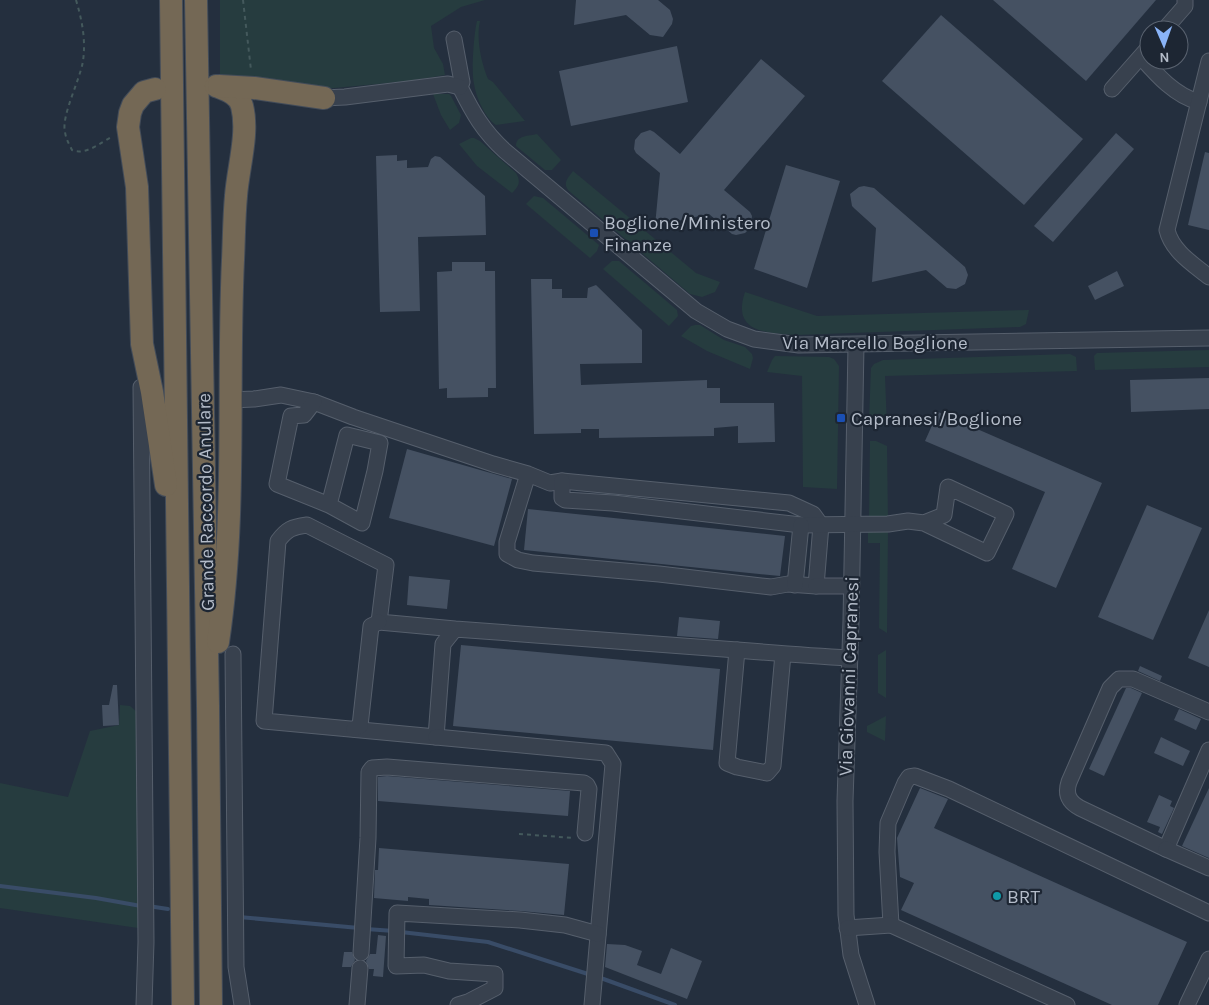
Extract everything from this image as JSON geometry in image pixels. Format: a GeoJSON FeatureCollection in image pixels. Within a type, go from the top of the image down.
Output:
{"type":"FeatureCollection","features":[{"type":"Feature","properties":{"kind":"highway","name":"Grande Raccordo Anulare"},"geometry":{"type":"LineString","coordinates":[[171,0],[183,1005]]}},
{"type":"Feature","properties":{"kind":"highway","name":"Grande Raccordo Anulare"},"geometry":{"type":"LineString","coordinates":[[196,0],[211,1005]]}},
{"type":"Feature","properties":{"kind":"highway"},"geometry":{"type":"LineString","coordinates":[[208,706],[228,557],[235,214],[244,135],[243,110],[240,99],[236,95],[216,86],[254,88],[324,98]]}},
{"type":"Feature","properties":{"kind":"highway"},"geometry":{"type":"LineString","coordinates":[[155,89],[144,92],[133,105],[128,127],[137,187],[142,344],[152,392],[178,564]]}},
{"type":"Feature","properties":{"kind":"highway"},"geometry":{"type":"LineString","coordinates":[[244,135],[252,110],[256,104],[266,98],[324,98]]}},
{"type":"Feature","properties":{"kind":"street"},"geometry":{"type":"LineString","coordinates":[[1173,20],[1185,6],[1185,0]]}},
{"type":"Feature","properties":{"kind":"street","name":"Via Marcello Boglione"},"geometry":{"type":"LineString","coordinates":[[454,39],[462,82],[460,87],[482,127],[499,146],[676,294],[709,319],[733,332],[764,342],[799,345],[1209,338]]}},
{"type":"Feature","properties":{"kind":"street"},"geometry":{"type":"LineString","coordinates":[[1112,89],[1139,59]]}},
{"type":"Feature","properties":{"kind":"street"},"geometry":{"type":"LineString","coordinates":[[1209,61],[1167,230],[1168,236],[1177,249],[1209,277]]}},
{"type":"Feature","properties":{"kind":"street"},"geometry":{"type":"LineString","coordinates":[[1156,70],[1162,80],[1190,100],[1199,102]]}},
{"type":"Feature","properties":{"kind":"street"},"geometry":{"type":"LineString","coordinates":[[324,98],[448,84],[460,87]]}},
{"type":"Feature","properties":{"kind":"street","name":"Via Giovanni Capranesi"},"geometry":{"type":"LineString","coordinates":[[856,345],[852,586],[845,800],[847,928],[853,963],[867,1005]]}},
{"type":"Feature","properties":{"kind":"street"},"geometry":{"type":"LineString","coordinates":[[140,388],[145,906],[144,1005]]}},
{"type":"Feature","properties":{"kind":"street"},"geometry":{"type":"LineString","coordinates":[[231,400],[281,395],[314,402],[550,483],[562,481],[616,488],[789,503],[813,514],[820,525],[816,586]]}},
{"type":"Feature","properties":{"kind":"street"},"geometry":{"type":"LineString","coordinates":[[314,402],[304,415],[291,416],[277,484],[329,505],[362,523],[380,443],[347,435],[329,505]]}},
{"type":"Feature","properties":{"kind":"street"},"geometry":{"type":"LineString","coordinates":[[528,474],[507,542],[507,554],[518,560],[771,587],[795,585],[852,586]]}},
{"type":"Feature","properties":{"kind":"street"},"geometry":{"type":"LineString","coordinates":[[562,481],[561,495],[565,500],[613,503],[801,524],[893,524],[908,521],[924,523],[988,553],[1006,514],[948,487],[944,515],[924,523]]}},
{"type":"Feature","properties":{"kind":"street"},"geometry":{"type":"LineString","coordinates":[[613,503],[616,488]]}},
{"type":"Feature","properties":{"kind":"street"},"geometry":{"type":"LineString","coordinates":[[795,585],[801,524]]}},
{"type":"Feature","properties":{"kind":"street"},"geometry":{"type":"LineString","coordinates":[[379,622],[386,565],[307,525],[296,526],[286,531],[278,541],[264,720],[606,753],[613,764],[592,1005]]}},
{"type":"Feature","properties":{"kind":"street"},"geometry":{"type":"LineString","coordinates":[[354,729],[360,726],[371,626],[379,622],[849,658]]}},
{"type":"Feature","properties":{"kind":"street"},"geometry":{"type":"LineString","coordinates":[[436,737],[443,644],[455,629]]}},
{"type":"Feature","properties":{"kind":"street"},"geometry":{"type":"LineString","coordinates":[[737,650],[727,762],[737,767],[767,773],[773,766],[783,654]]}},
{"type":"Feature","properties":{"kind":"street"},"geometry":{"type":"LineString","coordinates":[[234,654],[236,967],[242,1005]]}},
{"type":"Feature","properties":{"kind":"street"},"geometry":{"type":"LineString","coordinates":[[1209,712],[1133,680],[1119,679],[1110,688],[1069,782],[1067,792],[1068,798],[1076,806],[1209,868]]}},
{"type":"Feature","properties":{"kind":"street"},"geometry":{"type":"LineString","coordinates":[[1166,849],[1209,750]]}},
{"type":"Feature","properties":{"kind":"street"},"geometry":{"type":"LineString","coordinates":[[357,1005],[368,838],[369,772],[372,768],[584,783],[588,789],[581,836]]}},
{"type":"Feature","properties":{"kind":"street"},"geometry":{"type":"LineString","coordinates":[[891,924],[887,852],[888,823],[905,782],[909,777],[915,776],[949,789],[1209,913]]}},
{"type":"Feature","properties":{"kind":"street"},"geometry":{"type":"LineString","coordinates":[[458,1005],[495,988],[495,974],[424,966],[396,966],[397,913],[538,922],[565,925],[598,934]]}},
{"type":"Feature","properties":{"kind":"street"},"geometry":{"type":"LineString","coordinates":[[847,928],[891,924],[1067,1005]]}},
{"type":"Feature","properties":{"kind":"street"},"geometry":{"type":"LineString","coordinates":[[1187,1005],[1209,959]]}},
{"type":"Feature","properties":{"kind":"path"},"geometry":{"type":"LineString","coordinates":[[76,0],[81,17],[84,42],[83,62],[64,130],[68,143],[72,150],[77,152],[84,151],[128,127]]}},
{"type":"Feature","properties":{"kind":"path"},"geometry":{"type":"LineString","coordinates":[[243,0],[251,72]]}},
{"type":"Feature","properties":{"kind":"path"},"geometry":{"type":"LineString","coordinates":[[519,834],[581,836]]}},
{"type":"Feature","properties":{"kind":"green space"},"geometry":{"type":"Polygon","coordinates":[[[220,0],[485,0],[461,7],[431,26],[434,48],[443,64],[445,75],[409,81],[324,89],[220,76],[220,0]]]}},
{"type":"Feature","properties":{"kind":"green space"},"geometry":{"type":"Polygon","coordinates":[[[477,21],[480,21],[480,50],[488,79],[493,82],[525,121],[496,125],[482,107],[473,78],[473,52],[477,21]]]}},
{"type":"Feature","properties":{"kind":"green space"},"geometry":{"type":"Polygon","coordinates":[[[433,94],[449,94],[461,115],[459,123],[450,130],[441,115],[433,94]]]}},
{"type":"Feature","properties":{"kind":"green space"},"geometry":{"type":"Polygon","coordinates":[[[537,134],[561,160],[552,170],[545,170],[516,146],[521,138],[537,134]]]}},
{"type":"Feature","properties":{"kind":"green space"},"geometry":{"type":"Polygon","coordinates":[[[471,138],[480,141],[516,173],[518,184],[512,193],[477,166],[459,144],[471,138]]]}},
{"type":"Feature","properties":{"kind":"green space"},"geometry":{"type":"Polygon","coordinates":[[[573,171],[696,273],[720,282],[715,292],[702,297],[690,294],[569,191],[566,183],[573,171]]]}},
{"type":"Feature","properties":{"kind":"green space"},"geometry":{"type":"Polygon","coordinates":[[[534,196],[543,198],[599,245],[597,251],[590,258],[526,204],[534,196]]]}},
{"type":"Feature","properties":{"kind":"green space"},"geometry":{"type":"Polygon","coordinates":[[[612,261],[619,261],[677,310],[678,316],[669,326],[603,269],[612,261]]]}},
{"type":"Feature","properties":{"kind":"green space"},"geometry":{"type":"Polygon","coordinates":[[[745,292],[817,316],[1029,310],[1026,324],[1020,327],[796,335],[764,331],[748,323],[743,316],[742,306],[745,292]]]}},
{"type":"Feature","properties":{"kind":"green space"},"geometry":{"type":"Polygon","coordinates":[[[700,325],[724,340],[745,347],[752,354],[753,358],[750,369],[707,351],[681,336],[691,326],[700,325]]]}},
{"type":"Feature","properties":{"kind":"green space"},"geometry":{"type":"Polygon","coordinates":[[[1209,350],[1209,367],[1095,370],[1094,356],[1097,353],[1209,350]]]}},
{"type":"Feature","properties":{"kind":"green space"},"geometry":{"type":"Polygon","coordinates":[[[1070,354],[1076,357],[1077,371],[885,376],[887,427],[869,420],[871,368],[874,364],[883,360],[1070,354]]]}},
{"type":"Feature","properties":{"kind":"green space"},"geometry":{"type":"Polygon","coordinates":[[[775,356],[829,357],[834,359],[839,366],[837,489],[803,487],[802,376],[767,372],[775,356]]]}},
{"type":"Feature","properties":{"kind":"green space"},"geometry":{"type":"Polygon","coordinates":[[[870,441],[876,441],[887,446],[888,520],[869,517],[870,441]]]}},
{"type":"Feature","properties":{"kind":"green space"},"geometry":{"type":"Polygon","coordinates":[[[888,530],[887,633],[879,628],[880,543],[868,543],[868,531],[888,530]]]}},
{"type":"Feature","properties":{"kind":"green space"},"geometry":{"type":"Polygon","coordinates":[[[886,650],[886,698],[878,693],[878,655],[886,650]]]}},
{"type":"Feature","properties":{"kind":"green space"},"geometry":{"type":"Polygon","coordinates":[[[120,705],[130,706],[137,712],[138,928],[0,908],[0,783],[68,797],[90,731],[119,725],[120,705]]]}},
{"type":"Feature","properties":{"kind":"green space"},"geometry":{"type":"Polygon","coordinates":[[[886,716],[885,741],[867,732],[867,726],[886,716]]]}},
{"type":"Feature","properties":{"kind":"building"},"geometry":{"type":"Polygon","coordinates":[[[576,0],[658,0],[670,10],[673,19],[672,24],[663,37],[650,35],[626,15],[574,25],[576,0]]]}},
{"type":"Feature","properties":{"kind":"building"},"geometry":{"type":"Polygon","coordinates":[[[993,0],[1156,0],[1086,81],[993,0]]]}},
{"type":"Feature","properties":{"kind":"building"},"geometry":{"type":"Polygon","coordinates":[[[941,15],[1083,139],[1024,205],[882,81],[941,15]]]}},
{"type":"Feature","properties":{"kind":"building"},"geometry":{"type":"Polygon","coordinates":[[[677,46],[688,102],[571,126],[559,71],[677,46]]]}},
{"type":"Feature","properties":{"kind":"building"},"geometry":{"type":"Polygon","coordinates":[[[761,59],[805,96],[724,190],[750,212],[752,216],[751,227],[745,233],[732,234],[709,214],[655,226],[660,173],[636,153],[634,149],[635,140],[641,133],[650,130],[680,154],[761,59]]]}},
{"type":"Feature","properties":{"kind":"building"},"geometry":{"type":"Polygon","coordinates":[[[1116,133],[1134,149],[1053,242],[1034,226],[1116,133]]]}},
{"type":"Feature","properties":{"kind":"building"},"geometry":{"type":"Polygon","coordinates":[[[1205,152],[1209,153],[1209,230],[1188,225],[1205,152]]]}},
{"type":"Feature","properties":{"kind":"building"},"geometry":{"type":"Polygon","coordinates":[[[397,155],[397,161],[407,160],[407,168],[428,167],[431,159],[435,156],[440,157],[485,196],[486,235],[418,237],[420,311],[380,312],[376,156],[397,155]]]}},
{"type":"Feature","properties":{"kind":"building"},"geometry":{"type":"Polygon","coordinates":[[[786,165],[840,181],[807,288],[754,269],[786,165]]]}},
{"type":"Feature","properties":{"kind":"building"},"geometry":{"type":"Polygon","coordinates":[[[859,187],[874,188],[965,267],[968,275],[965,284],[956,289],[947,288],[926,270],[872,282],[876,228],[852,206],[850,194],[859,187]]]}},
{"type":"Feature","properties":{"kind":"building"},"geometry":{"type":"Polygon","coordinates":[[[452,262],[485,262],[485,271],[495,271],[496,388],[488,388],[488,397],[447,398],[447,388],[439,389],[437,272],[452,271],[452,262]]]}},
{"type":"Feature","properties":{"kind":"building"},"geometry":{"type":"Polygon","coordinates":[[[1117,271],[1124,286],[1095,300],[1088,286],[1117,271]]]}},
{"type":"Feature","properties":{"kind":"building"},"geometry":{"type":"Polygon","coordinates":[[[531,279],[552,279],[552,289],[562,289],[562,298],[587,298],[588,288],[596,285],[642,330],[642,363],[580,364],[581,385],[707,380],[707,388],[720,388],[720,403],[774,403],[775,442],[738,443],[738,426],[714,428],[714,436],[599,438],[599,429],[581,429],[581,433],[534,434],[531,279]]]}},
{"type":"Feature","properties":{"kind":"building"},"geometry":{"type":"Polygon","coordinates":[[[1209,378],[1209,409],[1131,412],[1130,380],[1209,378]]]}},
{"type":"Feature","properties":{"kind":"building"},"geometry":{"type":"Polygon","coordinates":[[[938,412],[1102,483],[1056,588],[1012,569],[1045,492],[925,441],[938,412]]]}},
{"type":"Feature","properties":{"kind":"building"},"geometry":{"type":"Polygon","coordinates":[[[407,449],[512,479],[494,546],[389,518],[407,449]]]}},
{"type":"Feature","properties":{"kind":"building"},"geometry":{"type":"Polygon","coordinates":[[[1147,505],[1202,528],[1153,640],[1098,617],[1147,505]]]}},
{"type":"Feature","properties":{"kind":"building"},"geometry":{"type":"Polygon","coordinates":[[[528,509],[785,536],[780,576],[524,550],[528,509]]]}},
{"type":"Feature","properties":{"kind":"building"},"geometry":{"type":"Polygon","coordinates":[[[409,576],[450,580],[447,609],[407,605],[409,576]]]}},
{"type":"Feature","properties":{"kind":"building"},"geometry":{"type":"Polygon","coordinates":[[[1209,610],[1209,667],[1188,658],[1209,610]]]}},
{"type":"Feature","properties":{"kind":"building"},"geometry":{"type":"Polygon","coordinates":[[[679,617],[720,621],[718,639],[677,636],[679,617]]]}},
{"type":"Feature","properties":{"kind":"building"},"geometry":{"type":"Polygon","coordinates":[[[461,645],[720,669],[713,750],[453,726],[461,645]]]}},
{"type":"Feature","properties":{"kind":"building"},"geometry":{"type":"Polygon","coordinates":[[[1140,666],[1162,676],[1160,681],[1138,671],[1140,666]]]}},
{"type":"Feature","properties":{"kind":"building"},"geometry":{"type":"Polygon","coordinates":[[[113,685],[117,685],[119,725],[103,726],[102,705],[109,705],[113,685]]]}},
{"type":"Feature","properties":{"kind":"building"},"geometry":{"type":"Polygon","coordinates":[[[1126,688],[1142,693],[1104,776],[1089,769],[1126,688]]]}},
{"type":"Feature","properties":{"kind":"building"},"geometry":{"type":"Polygon","coordinates":[[[1179,709],[1201,719],[1196,730],[1174,720],[1179,709]]]}},
{"type":"Feature","properties":{"kind":"building"},"geometry":{"type":"Polygon","coordinates":[[[1161,737],[1190,751],[1183,766],[1154,753],[1161,737]]]}},
{"type":"Feature","properties":{"kind":"building"},"geometry":{"type":"Polygon","coordinates":[[[387,776],[570,791],[568,816],[378,801],[378,777],[387,776]]]}},
{"type":"Feature","properties":{"kind":"building","name":"BRT"},"geometry":{"type":"Polygon","coordinates":[[[920,788],[948,799],[934,828],[1187,942],[1158,1005],[1112,1005],[901,910],[914,883],[900,877],[897,838],[920,788]]]}},
{"type":"Feature","properties":{"kind":"building"},"geometry":{"type":"Polygon","coordinates":[[[1209,788],[1209,858],[1182,846],[1209,788]]]}},
{"type":"Feature","properties":{"kind":"building"},"geometry":{"type":"Polygon","coordinates":[[[1159,795],[1172,801],[1170,806],[1174,808],[1162,834],[1158,832],[1160,827],[1147,822],[1159,795]]]}},
{"type":"Feature","properties":{"kind":"building"},"geometry":{"type":"Polygon","coordinates":[[[379,848],[569,864],[564,915],[429,905],[429,899],[408,897],[408,901],[374,898],[375,870],[378,870],[379,848]]]}},
{"type":"Feature","properties":{"kind":"building"},"geometry":{"type":"Polygon","coordinates":[[[378,935],[386,936],[383,977],[373,976],[374,969],[369,969],[366,961],[370,954],[376,954],[378,935]]]}},
{"type":"Feature","properties":{"kind":"building"},"geometry":{"type":"Polygon","coordinates":[[[607,944],[625,945],[642,951],[637,965],[661,974],[671,948],[702,961],[687,999],[605,967],[607,944]]]}},
{"type":"Feature","properties":{"kind":"building"},"geometry":{"type":"Polygon","coordinates":[[[344,952],[352,952],[355,960],[351,967],[342,967],[344,952]]]}},
{"type":"Feature","properties":{"kind":"waterway"},"geometry":{"type":"LineString","coordinates":[[0,886],[96,898],[141,906]]}},
{"type":"Feature","properties":{"kind":"waterway"},"geometry":{"type":"LineString","coordinates":[[148,906],[168,909]]}},
{"type":"Feature","properties":{"kind":"waterway"},"geometry":{"type":"LineString","coordinates":[[239,917],[359,928]]}},
{"type":"Feature","properties":{"kind":"waterway"},"geometry":{"type":"LineString","coordinates":[[366,929],[394,931]]}},
{"type":"Feature","properties":{"kind":"waterway"},"geometry":{"type":"LineString","coordinates":[[401,932],[488,942],[591,975]]}},
{"type":"Feature","properties":{"kind":"waterway"},"geometry":{"type":"LineString","coordinates":[[598,977],[675,1005]]}},
{"type":"Feature","properties":{"kind":"place","name":"Boglione/Ministero Finanze"},"geometry":{"type":"Point","coordinates":[594,233]}},
{"type":"Feature","properties":{"kind":"place","name":"Capranesi/Boglione"},"geometry":{"type":"Point","coordinates":[841,418]}},
{"type":"Feature","properties":{"kind":"place","name":"BRT"},"geometry":{"type":"Point","coordinates":[997,896]}}]}
